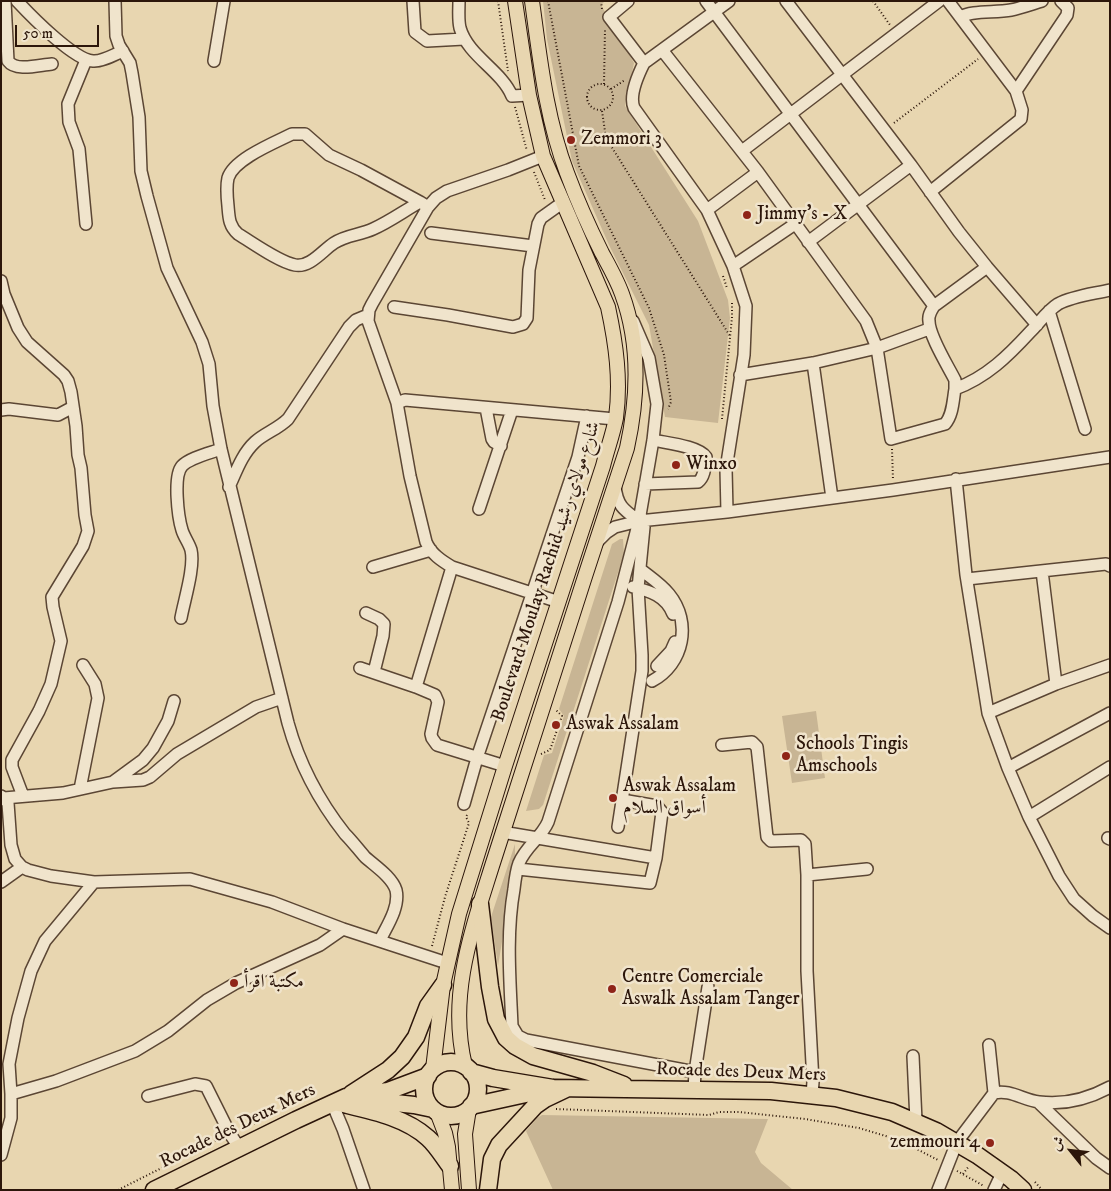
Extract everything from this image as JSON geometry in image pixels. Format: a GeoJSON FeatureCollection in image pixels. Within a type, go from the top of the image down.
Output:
{"type":"FeatureCollection","features":[{"type":"Feature","properties":{"kind":"highway"},"geometry":{"type":"LineString","coordinates":[[480,904],[490,987],[496,1019],[506,1038],[515,1046],[533,1056],[593,1073],[636,1089]]}},
{"type":"Feature","properties":{"kind":"highway"},"geometry":{"type":"LineString","coordinates":[[338,1100],[388,1070],[402,1056],[416,1037],[428,1006],[444,984]]}},
{"type":"Feature","properties":{"kind":"highway","name":"Rocade des Deux Mers"},"geometry":{"type":"LineString","coordinates":[[154,1190],[338,1100],[388,1090],[431,1072],[440,1064],[449,1062],[457,1063],[493,1078],[561,1088],[771,1091],[836,1098],[867,1105],[916,1121],[957,1142],[1011,1183]]}},
{"type":"Feature","properties":{"kind":"highway"},"geometry":{"type":"LineString","coordinates":[[468,1069],[476,1079],[478,1087],[477,1096],[470,1108]]}},
{"type":"Feature","properties":{"kind":"highway"},"geometry":{"type":"LineString","coordinates":[[431,1072],[425,1084],[424,1093],[427,1102],[435,1110]]}},
{"type":"Feature","properties":{"kind":"highway"},"geometry":{"type":"LineString","coordinates":[[488,1190],[492,1159],[499,1145],[535,1106],[561,1088]]}},
{"type":"Feature","properties":{"kind":"highway","name":"Rocade des Deux Mers"},"geometry":{"type":"LineString","coordinates":[[338,1100],[400,1103],[435,1110],[450,1116],[459,1115],[470,1108],[561,1088]]}},
{"type":"Feature","properties":{"kind":"highway"},"geometry":{"type":"LineString","coordinates":[[338,1100],[411,1126],[429,1139],[450,1166]]}},
{"type":"Feature","properties":{"kind":"main road","name":"Boulevard Moulay Rachid شارع مولاي رشيد"},"geometry":{"type":"LineString","coordinates":[[431,1072],[444,984],[459,914],[603,466],[616,419],[617,365],[614,333],[608,307],[595,273],[562,203],[544,156],[529,95],[515,1]]}},
{"type":"Feature","properties":{"kind":"main road","name":"Boulevard Moulay Rachid شارع مولاي رشيد"},"geometry":{"type":"LineString","coordinates":[[468,1069],[459,1042],[461,980],[465,959],[502,832],[627,448],[634,418],[636,392],[633,339],[622,294],[590,229],[560,151],[545,94],[532,1]]}},
{"type":"Feature","properties":{"kind":"main road"},"geometry":{"type":"LineString","coordinates":[[469,1190],[465,1134],[470,1108]]}},
{"type":"Feature","properties":{"kind":"main road"},"geometry":{"type":"LineString","coordinates":[[435,1110],[445,1133],[452,1190]]}},
{"type":"Feature","properties":{"kind":"street"},"geometry":{"type":"LineString","coordinates":[[5,1],[8,61],[12,66],[17,67],[52,64]]}},
{"type":"Feature","properties":{"kind":"street"},"geometry":{"type":"LineString","coordinates":[[17,1],[36,21],[86,60],[96,62],[123,51]]}},
{"type":"Feature","properties":{"kind":"street"},"geometry":{"type":"LineString","coordinates":[[116,1],[116,36],[130,63],[132,73],[139,116],[141,171],[147,196],[167,268],[202,342],[209,364],[213,406],[229,488],[296,750],[317,794],[345,834],[394,886],[396,893],[394,911],[380,940]]}},
{"type":"Feature","properties":{"kind":"street"},"geometry":{"type":"LineString","coordinates":[[214,61],[224,1]]}},
{"type":"Feature","properties":{"kind":"street"},"geometry":{"type":"LineString","coordinates":[[413,1],[415,32],[420,37],[427,42],[464,39]]}},
{"type":"Feature","properties":{"kind":"street"},"geometry":{"type":"LineString","coordinates":[[459,1],[460,27],[464,39],[508,86],[512,96],[529,95]]}},
{"type":"Feature","properties":{"kind":"street"},"geometry":{"type":"LineString","coordinates":[[628,1],[609,16],[644,63]]}},
{"type":"Feature","properties":{"kind":"street"},"geometry":{"type":"LineString","coordinates":[[706,1],[934,306]]}},
{"type":"Feature","properties":{"kind":"street"},"geometry":{"type":"LineString","coordinates":[[727,512],[726,468],[744,355],[746,306],[733,266],[707,210],[634,108],[633,99],[644,63],[729,1]]}},
{"type":"Feature","properties":{"kind":"street"},"geometry":{"type":"LineString","coordinates":[[786,1],[912,165],[986,267],[1037,325]]}},
{"type":"Feature","properties":{"kind":"street"},"geometry":{"type":"LineString","coordinates":[[742,152],[790,113],[939,1]]}},
{"type":"Feature","properties":{"kind":"street"},"geometry":{"type":"LineString","coordinates":[[930,192],[1021,119],[1022,110],[1016,92],[948,1]]}},
{"type":"Feature","properties":{"kind":"street"},"geometry":{"type":"LineString","coordinates":[[960,17],[970,12],[990,13],[1012,10],[1042,1]]}},
{"type":"Feature","properties":{"kind":"street"},"geometry":{"type":"LineString","coordinates":[[1016,92],[1067,15],[1068,8],[1061,1]]}},
{"type":"Feature","properties":{"kind":"street"},"geometry":{"type":"LineString","coordinates":[[662,50],[758,172],[866,321],[878,348],[891,440],[945,424],[949,419],[955,380],[930,329],[928,319],[934,306],[986,267]]}},
{"type":"Feature","properties":{"kind":"street"},"geometry":{"type":"LineString","coordinates":[[86,60],[68,104],[69,122],[79,149],[86,224]]}},
{"type":"Feature","properties":{"kind":"street"},"geometry":{"type":"LineString","coordinates":[[424,204],[329,155],[305,134],[299,133],[292,134],[237,165],[228,178],[226,192],[231,228],[284,261],[297,266],[309,262],[335,242],[345,237],[376,228],[424,204],[436,198],[447,191],[544,156]]}},
{"type":"Feature","properties":{"kind":"street"},"geometry":{"type":"LineString","coordinates":[[808,242],[912,165]]}},
{"type":"Feature","properties":{"kind":"street"},"geometry":{"type":"LineString","coordinates":[[707,210],[758,172]]}},
{"type":"Feature","properties":{"kind":"street"},"geometry":{"type":"LineString","coordinates":[[394,307],[513,327],[520,326],[527,318],[529,270],[538,224],[541,218],[562,203]]}},
{"type":"Feature","properties":{"kind":"street"},"geometry":{"type":"LineString","coordinates":[[424,204],[372,304],[368,321],[398,403],[410,476],[426,542],[430,550],[440,560],[452,567],[559,602]]}},
{"type":"Feature","properties":{"kind":"street"},"geometry":{"type":"LineString","coordinates":[[733,266],[795,224]]}},
{"type":"Feature","properties":{"kind":"street"},"geometry":{"type":"LineString","coordinates":[[431,233],[533,246]]}},
{"type":"Feature","properties":{"kind":"street"},"geometry":{"type":"LineString","coordinates":[[1,281],[4,294],[18,328],[27,342],[68,381],[88,531],[83,546],[52,597],[61,642],[51,684],[39,711],[12,760],[12,767],[23,796]]}},
{"type":"Feature","properties":{"kind":"street"},"geometry":{"type":"LineString","coordinates":[[955,389],[972,382],[991,370],[1037,325],[1049,310],[1072,298],[1110,290]]}},
{"type":"Feature","properties":{"kind":"street"},"geometry":{"type":"LineString","coordinates":[[618,827],[642,663],[638,588],[645,484],[657,404],[649,358],[622,294]]}},
{"type":"Feature","properties":{"kind":"street"},"geometry":{"type":"LineString","coordinates":[[1049,310],[1085,429]]}},
{"type":"Feature","properties":{"kind":"street"},"geometry":{"type":"LineString","coordinates":[[229,488],[247,451],[256,442],[281,426],[288,419],[349,327],[356,320],[368,315]]}},
{"type":"Feature","properties":{"kind":"street"},"geometry":{"type":"LineString","coordinates":[[740,375],[812,363],[878,348],[930,329]]}},
{"type":"Feature","properties":{"kind":"street"},"geometry":{"type":"LineString","coordinates":[[812,363],[832,498]]}},
{"type":"Feature","properties":{"kind":"street"},"geometry":{"type":"LineString","coordinates":[[398,403],[405,400],[616,419]]}},
{"type":"Feature","properties":{"kind":"street"},"geometry":{"type":"LineString","coordinates":[[1,410],[9,409],[58,415],[73,408]]}},
{"type":"Feature","properties":{"kind":"street"},"geometry":{"type":"LineString","coordinates":[[486,408],[492,439],[501,446]]}},
{"type":"Feature","properties":{"kind":"street"},"geometry":{"type":"LineString","coordinates":[[479,509],[512,410]]}},
{"type":"Feature","properties":{"kind":"street"},"geometry":{"type":"LineString","coordinates":[[464,804],[477,758],[578,457],[587,416]]}},
{"type":"Feature","properties":{"kind":"street"},"geometry":{"type":"LineString","coordinates":[[645,484],[698,482],[705,467],[706,457],[704,453],[695,449],[653,440]]}},
{"type":"Feature","properties":{"kind":"street"},"geometry":{"type":"LineString","coordinates":[[181,618],[190,573],[191,552],[179,517],[177,481],[179,472],[182,466],[189,462],[221,449]]}},
{"type":"Feature","properties":{"kind":"street"},"geometry":{"type":"LineString","coordinates":[[596,544],[606,533],[615,527],[642,521],[894,490],[956,479],[1110,457]]}},
{"type":"Feature","properties":{"kind":"street"},"geometry":{"type":"LineString","coordinates":[[705,467],[726,468]]}},
{"type":"Feature","properties":{"kind":"street"},"geometry":{"type":"LineString","coordinates":[[956,479],[967,579],[988,713],[1008,768],[1029,817],[1059,876],[1074,899],[1110,928]]}},
{"type":"Feature","properties":{"kind":"street"},"geometry":{"type":"LineString","coordinates":[[615,484],[616,498],[622,508],[642,521]]}},
{"type":"Feature","properties":{"kind":"street"},"geometry":{"type":"LineString","coordinates":[[642,521],[550,816],[545,828],[524,853],[518,869],[512,900],[508,942],[512,1026],[515,1033],[526,1040],[695,1072]]}},
{"type":"Feature","properties":{"kind":"street"},"geometry":{"type":"LineString","coordinates":[[373,567],[430,550]]}},
{"type":"Feature","properties":{"kind":"street"},"geometry":{"type":"LineString","coordinates":[[967,579],[1106,564],[1110,566]]}},
{"type":"Feature","properties":{"kind":"street"},"geometry":{"type":"LineString","coordinates":[[416,686],[452,567]]}},
{"type":"Feature","properties":{"kind":"street"},"geometry":{"type":"LineString","coordinates":[[640,569],[669,594],[681,617],[683,630],[681,643],[674,661],[661,676],[652,681]]}},
{"type":"Feature","properties":{"kind":"street"},"geometry":{"type":"LineString","coordinates":[[1042,571],[1056,684]]}},
{"type":"Feature","properties":{"kind":"street"},"geometry":{"type":"LineString","coordinates":[[623,584],[653,593],[666,602],[672,611],[676,631],[671,651],[656,666]]}},
{"type":"Feature","properties":{"kind":"street"},"geometry":{"type":"LineString","coordinates":[[366,613],[384,624],[374,672]]}},
{"type":"Feature","properties":{"kind":"street"},"geometry":{"type":"LineString","coordinates":[[80,789],[98,698],[95,684],[83,665]]}},
{"type":"Feature","properties":{"kind":"street"},"geometry":{"type":"LineString","coordinates":[[988,713],[1056,684],[1110,665]]}},
{"type":"Feature","properties":{"kind":"street"},"geometry":{"type":"LineString","coordinates":[[360,668],[416,686],[433,694],[438,699],[431,734],[434,742],[442,747],[505,766]]}},
{"type":"Feature","properties":{"kind":"street"},"geometry":{"type":"LineString","coordinates":[[2,797],[63,793],[113,782],[143,780],[150,777],[177,754],[256,708],[282,698]]}},
{"type":"Feature","properties":{"kind":"street"},"geometry":{"type":"LineString","coordinates":[[113,782],[137,764],[153,748],[168,721],[174,701]]}},
{"type":"Feature","properties":{"kind":"street"},"geometry":{"type":"LineString","coordinates":[[1008,768],[1110,713]]}},
{"type":"Feature","properties":{"kind":"street"},"geometry":{"type":"LineString","coordinates":[[722,745],[752,742],[757,747],[767,838],[771,841],[801,840],[805,844],[812,1094]]}},
{"type":"Feature","properties":{"kind":"street"},"geometry":{"type":"LineString","coordinates":[[1029,817],[1110,767]]}},
{"type":"Feature","properties":{"kind":"street"},"geometry":{"type":"LineString","coordinates":[[2,797],[8,803],[10,810],[11,845],[15,859],[22,867],[51,876],[94,882],[190,879],[272,902],[343,929],[448,963]]}},
{"type":"Feature","properties":{"kind":"street"},"geometry":{"type":"LineString","coordinates":[[518,869],[648,884],[651,881],[656,858],[662,812],[657,806],[622,800]]}},
{"type":"Feature","properties":{"kind":"street"},"geometry":{"type":"LineString","coordinates":[[502,832],[656,858]]}},
{"type":"Feature","properties":{"kind":"street"},"geometry":{"type":"LineString","coordinates":[[1,882],[22,867]]}},
{"type":"Feature","properties":{"kind":"street"},"geometry":{"type":"LineString","coordinates":[[807,875],[867,869]]}},
{"type":"Feature","properties":{"kind":"street"},"geometry":{"type":"LineString","coordinates":[[1,1155],[11,1118],[11,1094],[5,1065],[31,971],[37,954],[54,929],[94,882]]}},
{"type":"Feature","properties":{"kind":"street"},"geometry":{"type":"LineString","coordinates":[[11,1094],[56,1081],[135,1051],[168,1032],[207,1000],[236,983],[320,945],[343,929]]}},
{"type":"Feature","properties":{"kind":"street"},"geometry":{"type":"LineString","coordinates":[[694,1090],[708,987]]}},
{"type":"Feature","properties":{"kind":"street"},"geometry":{"type":"LineString","coordinates":[[938,1190],[957,1142],[994,1093],[989,1044]]}},
{"type":"Feature","properties":{"kind":"street"},"geometry":{"type":"LineString","coordinates":[[913,1056],[916,1121]]}},
{"type":"Feature","properties":{"kind":"street"},"geometry":{"type":"LineString","coordinates":[[148,1096],[195,1084],[206,1086],[230,1134],[239,1147]]}},
{"type":"Feature","properties":{"kind":"street"},"geometry":{"type":"LineString","coordinates":[[994,1093],[1011,1093],[1038,1102],[1074,1101],[1110,1087]]}},
{"type":"Feature","properties":{"kind":"street"},"geometry":{"type":"LineString","coordinates":[[338,1100],[364,1190]]}},
{"type":"Feature","properties":{"kind":"street"},"geometry":{"type":"LineString","coordinates":[[1038,1102],[1096,1158],[1110,1168]]}},
{"type":"Feature","properties":{"kind":"street"},"geometry":{"type":"LineString","coordinates":[[992,1190],[1011,1183]]}},
{"type":"Feature","properties":{"kind":"path"},"geometry":{"type":"LineString","coordinates":[[548,1],[579,166],[649,308],[664,355],[671,402],[664,413],[656,414]]}},
{"type":"Feature","properties":{"kind":"path"},"geometry":{"type":"LineString","coordinates":[[873,1],[896,33]]}},
{"type":"Feature","properties":{"kind":"path"},"geometry":{"type":"LineString","coordinates":[[604,84],[605,21],[609,16]]}},
{"type":"Feature","properties":{"kind":"path"},"geometry":{"type":"LineString","coordinates":[[885,131],[987,53]]}},
{"type":"Feature","properties":{"kind":"path"},"geometry":{"type":"LineString","coordinates":[[604,84],[611,89],[614,98],[610,107],[602,111],[593,109],[587,101],[588,92],[594,85],[604,84]]}},
{"type":"Feature","properties":{"kind":"path"},"geometry":{"type":"LineString","coordinates":[[602,111],[606,138],[730,336]]}},
{"type":"Feature","properties":{"kind":"path"},"geometry":{"type":"LineString","coordinates":[[723,276],[729,293]]}},
{"type":"Feature","properties":{"kind":"path"},"geometry":{"type":"LineString","coordinates":[[721,422],[732,301]]}},
{"type":"Feature","properties":{"kind":"path"},"geometry":{"type":"LineString","coordinates":[[891,440],[894,490]]}},
{"type":"Feature","properties":{"kind":"path"},"geometry":{"type":"LineString","coordinates":[[548,1109],[709,1115],[719,1112],[739,1112],[805,1119],[859,1128],[899,1140],[992,1190]]}},
{"type":"Feature","properties":{"kind":"shaded area"},"geometry":{"type":"Polygon","coordinates":[[[543,1],[605,1],[601,5],[634,63],[625,106],[698,221],[728,300],[730,318],[718,423],[665,417],[649,325],[609,245],[572,161],[547,39],[543,1]]]}},
{"type":"Feature","properties":{"kind":"shaded area"},"geometry":{"type":"Polygon","coordinates":[[[623,539],[624,554],[543,805],[539,809],[526,811],[544,755],[552,753],[564,716],[559,709],[612,544],[623,539]]]}},
{"type":"Feature","properties":{"kind":"shaded area"},"geometry":{"type":"Polygon","coordinates":[[[816,711],[825,778],[792,783],[782,716],[816,711]]]}},
{"type":"Feature","properties":{"kind":"shaded area"},"geometry":{"type":"Polygon","coordinates":[[[515,844],[515,862],[498,966],[491,917],[515,844]]]}},
{"type":"Feature","properties":{"kind":"shaded area"},"geometry":{"type":"Polygon","coordinates":[[[542,1115],[768,1119],[755,1152],[761,1163],[793,1190],[553,1190],[526,1131],[542,1115]]]}},
{"type":"Feature","properties":{"kind":"place","name":"Zemmori 3"},"geometry":{"type":"Point","coordinates":[571,140]}},
{"type":"Feature","properties":{"kind":"place","name":"Jimmy's - X"},"geometry":{"type":"Point","coordinates":[747,215]}},
{"type":"Feature","properties":{"kind":"place","name":"Winxo"},"geometry":{"type":"Point","coordinates":[676,465]}},
{"type":"Feature","properties":{"kind":"place","name":"Aswak Assalam"},"geometry":{"type":"Point","coordinates":[556,725]}},
{"type":"Feature","properties":{"kind":"place","name":"Schools Tingis Amschools"},"geometry":{"type":"Point","coordinates":[786,756]}},
{"type":"Feature","properties":{"kind":"place","name":"Aswak Assalam أسواق السلام"},"geometry":{"type":"Point","coordinates":[613,798]}},
{"type":"Feature","properties":{"kind":"place","name":"مكتبة اقرأ"},"geometry":{"type":"Point","coordinates":[234,983]}},
{"type":"Feature","properties":{"kind":"place","name":"Centre Comerciale Aswalk Assalam Tanger"},"geometry":{"type":"Point","coordinates":[612,989]}},
{"type":"Feature","properties":{"kind":"place","name":"zemmouri 4"},"geometry":{"type":"Point","coordinates":[990,1143]}}]}
